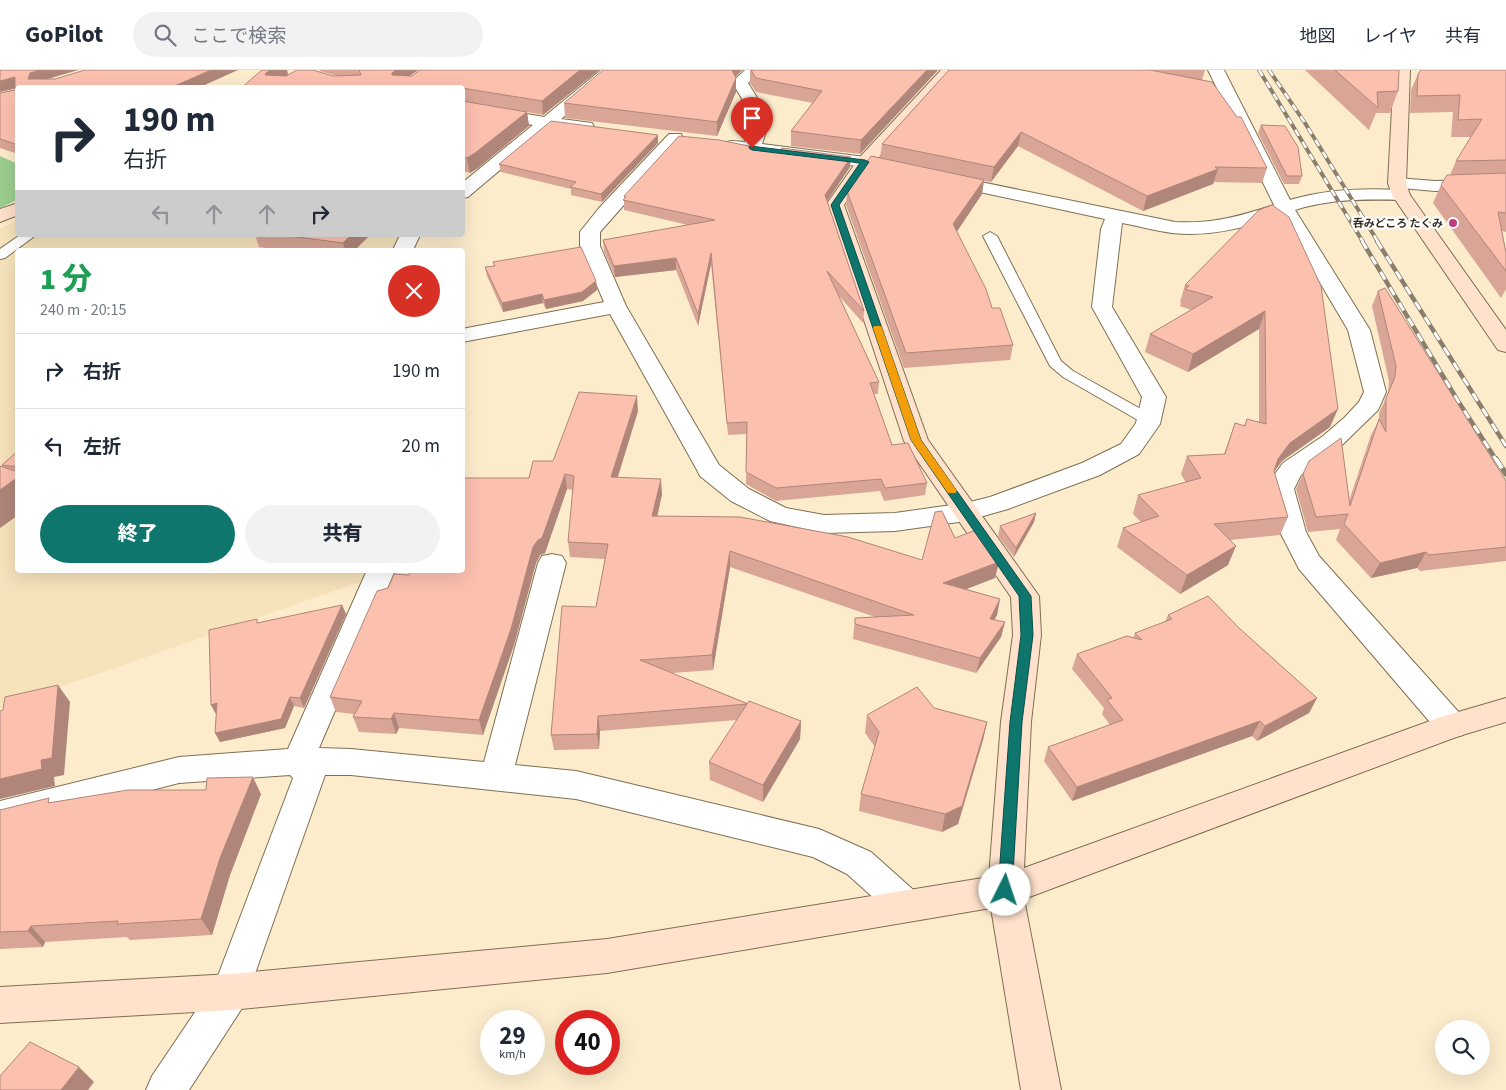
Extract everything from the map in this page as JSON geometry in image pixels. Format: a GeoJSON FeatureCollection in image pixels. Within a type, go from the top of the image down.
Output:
{"type":"FeatureCollection","features":[{"type":"Feature","properties":{"kind":"street"},"geometry":{"type":"LineString","coordinates":[[465,191],[610,70]]}},
{"type":"Feature","properties":{"kind":"street"},"geometry":{"type":"LineString","coordinates":[[752,148],[762,119],[740,82],[754,70]]}},
{"type":"Feature","properties":{"kind":"street"},"geometry":{"type":"LineString","coordinates":[[949,70],[865,162],[835,205],[916,440],[1025,596],[1027,635],[1016,722],[1005,890],[1041,1090]]}},
{"type":"Feature","properties":{"kind":"street"},"geometry":{"type":"LineString","coordinates":[[1216,70],[1285,208],[1359,330],[1375,392],[1370,405],[1352,423],[1332,441],[1292,469],[1285,478],[1281,489],[1293,532],[1309,562],[1452,726]]}},
{"type":"Feature","properties":{"kind":"street"},"geometry":{"type":"LineString","coordinates":[[1402,70],[1399,189],[1506,345]]}},
{"type":"Feature","properties":{"kind":"street"},"geometry":{"type":"LineString","coordinates":[[1208,89],[1228,93]]}},
{"type":"Feature","properties":{"kind":"street"},"geometry":{"type":"LineString","coordinates":[[465,108],[607,129]]}},
{"type":"Feature","properties":{"kind":"street"},"geometry":{"type":"LineString","coordinates":[[675,138],[606,212],[590,232],[590,246],[616,306],[709,470],[740,495],[778,515],[824,524],[894,522],[966,512],[1018,496],[1091,468],[1130,449],[1149,420],[1154,397],[1102,307],[1111,229],[1115,216]]}},
{"type":"Feature","properties":{"kind":"street"},"geometry":{"type":"LineString","coordinates":[[713,143],[865,162],[913,172]]}},
{"type":"Feature","properties":{"kind":"street"},"geometry":{"type":"LineString","coordinates":[[932,176],[1170,227],[1209,228],[1234,224],[1316,199],[1435,186],[1506,184]]}},
{"type":"Feature","properties":{"kind":"street"},"geometry":{"type":"LineString","coordinates":[[465,335],[616,306]]}},
{"type":"Feature","properties":{"kind":"street"},"geometry":{"type":"LineString","coordinates":[[496,777],[552,564]]}},
{"type":"Feature","properties":{"kind":"street"},"geometry":{"type":"LineString","coordinates":[[298,761],[380,573]]}},
{"type":"Feature","properties":{"kind":"street"},"geometry":{"type":"LineString","coordinates":[[0,1005],[231,992],[607,956],[1005,890],[1452,726],[1506,710]]}},
{"type":"Feature","properties":{"kind":"street"},"geometry":{"type":"LineString","coordinates":[[0,815],[179,770],[298,761],[351,762],[576,784],[820,844],[859,863],[908,906]]}},
{"type":"Feature","properties":{"kind":"street"},"geometry":{"type":"LineString","coordinates":[[166,1090],[231,992],[310,776],[298,761]]}},
{"type":"Feature","properties":{"kind":"lane"},"geometry":{"type":"LineString","coordinates":[[990,236],[1055,363],[1068,374],[1149,420]]}},
{"type":"Feature","properties":{"kind":"lane"},"geometry":{"type":"LineString","coordinates":[[0,255],[26,237]]}},
{"type":"Feature","properties":{"kind":"shaded area"},"geometry":{"type":"Polygon","coordinates":[[[15,221],[15,237],[409,237],[404,248],[15,248],[15,573],[364,573],[360,582],[0,708],[0,229],[15,221]]]}},
{"type":"Feature","properties":{"kind":"green space"},"geometry":{"type":"Polygon","coordinates":[[[0,156],[15,163],[15,201],[0,208],[0,156]]]}},
{"type":"Feature","properties":{"kind":"building"},"geometry":{"type":"Polygon","coordinates":[[[0,70],[40,70],[30,73],[28,79],[55,79],[85,70],[211,70],[177,85],[15,85],[15,77],[0,81],[0,70]]]}},
{"type":"Feature","properties":{"kind":"building"},"geometry":{"type":"Polygon","coordinates":[[[262,70],[270,70],[265,75],[286,76],[297,70],[313,70],[333,76],[361,75],[359,70],[396,70],[392,75],[412,76],[420,70],[580,70],[542,101],[465,88],[465,85],[244,85],[262,70]]]}},
{"type":"Feature","properties":{"kind":"building"},"geometry":{"type":"Polygon","coordinates":[[[603,70],[732,70],[736,78],[717,122],[564,103],[603,70]]]}},
{"type":"Feature","properties":{"kind":"building"},"geometry":{"type":"Polygon","coordinates":[[[751,70],[927,70],[861,140],[791,131],[822,91],[756,78],[751,70]]]}},
{"type":"Feature","properties":{"kind":"building"},"geometry":{"type":"Polygon","coordinates":[[[949,70],[1150,70],[1212,82],[1237,117],[1241,117],[1267,168],[1215,167],[1218,169],[1147,196],[1021,132],[994,167],[882,144],[949,70]]]}},
{"type":"Feature","properties":{"kind":"building"},"geometry":{"type":"Polygon","coordinates":[[[1335,70],[1399,70],[1398,91],[1377,92],[1378,108],[1335,70]]]}},
{"type":"Feature","properties":{"kind":"building"},"geometry":{"type":"Polygon","coordinates":[[[1421,70],[1506,70],[1506,160],[1456,161],[1482,119],[1458,120],[1460,95],[1417,96],[1418,74],[1421,70]]]}},
{"type":"Feature","properties":{"kind":"building"},"geometry":{"type":"Polygon","coordinates":[[[15,90],[15,144],[0,139],[0,93],[15,90]]]}},
{"type":"Feature","properties":{"kind":"building"},"geometry":{"type":"Polygon","coordinates":[[[465,102],[527,112],[475,153],[465,158],[465,102]]]}},
{"type":"Feature","properties":{"kind":"building"},"geometry":{"type":"Polygon","coordinates":[[[551,121],[658,135],[601,194],[570,187],[576,182],[499,164],[551,121]]]}},
{"type":"Feature","properties":{"kind":"building"},"geometry":{"type":"Polygon","coordinates":[[[1261,125],[1285,126],[1298,147],[1302,176],[1287,176],[1261,125]]]}},
{"type":"Feature","properties":{"kind":"building"},"geometry":{"type":"Polygon","coordinates":[[[679,136],[719,140],[779,152],[782,148],[851,157],[825,195],[864,311],[827,271],[879,382],[870,383],[892,445],[908,443],[927,483],[885,488],[881,479],[776,488],[746,472],[747,422],[727,423],[711,253],[698,314],[676,258],[614,266],[603,240],[715,220],[623,200],[626,197],[624,196],[679,136]]]}},
{"type":"Feature","properties":{"kind":"building"},"geometry":{"type":"Polygon","coordinates":[[[871,156],[984,180],[953,224],[986,289],[992,308],[1000,308],[1013,345],[906,353],[847,191],[871,156]]]}},
{"type":"Feature","properties":{"kind":"building"},"geometry":{"type":"Polygon","coordinates":[[[1506,173],[1506,213],[1498,212],[1506,253],[1506,271],[1441,185],[1447,175],[1506,173]]]}},
{"type":"Feature","properties":{"kind":"building"},"geometry":{"type":"Polygon","coordinates":[[[1272,205],[1289,217],[1321,286],[1338,409],[1290,443],[1278,459],[1274,471],[1288,517],[1214,524],[1236,546],[1187,575],[1123,528],[1159,516],[1138,495],[1201,478],[1187,456],[1225,454],[1235,423],[1245,426],[1247,419],[1266,424],[1265,311],[1193,354],[1150,334],[1213,297],[1185,289],[1189,286],[1185,285],[1259,210],[1272,205]]]}},
{"type":"Feature","properties":{"kind":"building"},"geometry":{"type":"Polygon","coordinates":[[[297,237],[349,237],[343,243],[297,237]]]}},
{"type":"Feature","properties":{"kind":"building"},"geometry":{"type":"Polygon","coordinates":[[[581,247],[596,281],[582,292],[544,300],[542,294],[502,303],[485,267],[495,266],[493,262],[581,247]]]}},
{"type":"Feature","properties":{"kind":"building"},"geometry":{"type":"Polygon","coordinates":[[[1385,288],[1506,481],[1506,547],[1429,555],[1426,552],[1380,563],[1344,524],[1348,514],[1316,517],[1303,474],[1309,461],[1341,438],[1350,506],[1379,419],[1386,432],[1386,398],[1395,377],[1396,366],[1378,291],[1385,288]]]}},
{"type":"Feature","properties":{"kind":"building"},"geometry":{"type":"Polygon","coordinates":[[[579,392],[637,396],[611,477],[661,479],[652,516],[740,517],[848,537],[922,560],[935,512],[942,511],[955,538],[976,530],[999,562],[943,583],[1000,599],[990,619],[1005,622],[980,658],[855,624],[855,618],[914,615],[730,551],[712,655],[640,660],[748,704],[598,716],[597,734],[551,735],[562,606],[596,607],[608,544],[568,542],[574,476],[565,474],[542,538],[533,547],[511,629],[479,720],[394,713],[391,719],[353,717],[362,701],[330,697],[377,591],[388,588],[394,574],[465,573],[465,478],[529,478],[533,461],[553,461],[579,392]]]}},
{"type":"Feature","properties":{"kind":"building"},"geometry":{"type":"Polygon","coordinates":[[[15,454],[15,467],[2,465],[15,454]]]}},
{"type":"Feature","properties":{"kind":"building"},"geometry":{"type":"Polygon","coordinates":[[[0,466],[15,471],[15,479],[0,490],[0,466]]]}},
{"type":"Feature","properties":{"kind":"building"},"geometry":{"type":"Polygon","coordinates":[[[1036,513],[1016,548],[1000,526],[1036,513]]]}},
{"type":"Feature","properties":{"kind":"building"},"geometry":{"type":"Polygon","coordinates":[[[1208,596],[1239,628],[1317,698],[1265,726],[1260,721],[1077,787],[1048,747],[1123,720],[1107,700],[1112,698],[1077,654],[1127,636],[1142,640],[1135,633],[1172,619],[1168,615],[1208,596]]]}},
{"type":"Feature","properties":{"kind":"building"},"geometry":{"type":"Polygon","coordinates":[[[342,605],[300,698],[290,697],[281,719],[215,733],[217,703],[211,705],[209,630],[257,619],[257,623],[342,605]]]}},
{"type":"Feature","properties":{"kind":"building"},"geometry":{"type":"Polygon","coordinates":[[[58,685],[52,758],[41,760],[42,769],[0,779],[0,711],[3,710],[5,697],[58,685]]]}},
{"type":"Feature","properties":{"kind":"building"},"geometry":{"type":"Polygon","coordinates":[[[917,687],[934,708],[987,722],[962,806],[945,814],[861,794],[879,732],[867,715],[917,687]]]}},
{"type":"Feature","properties":{"kind":"building"},"geometry":{"type":"Polygon","coordinates":[[[749,701],[801,721],[763,785],[709,762],[749,701]]]}},
{"type":"Feature","properties":{"kind":"building"},"geometry":{"type":"Polygon","coordinates":[[[253,777],[220,858],[201,919],[117,924],[118,921],[31,926],[28,931],[0,932],[0,810],[49,798],[48,803],[128,790],[206,790],[207,778],[253,777]]]}},
{"type":"Feature","properties":{"kind":"building"},"geometry":{"type":"Polygon","coordinates":[[[30,1042],[79,1067],[61,1090],[0,1090],[0,1076],[30,1042]]]}},
{"type":"Feature","properties":{"kind":"railway"},"geometry":{"type":"LineString","coordinates":[[1259,70],[1363,242]]}},
{"type":"Feature","properties":{"kind":"railway"},"geometry":{"type":"LineString","coordinates":[[1269,70],[1305,123],[1378,242]]}},
{"type":"Feature","properties":{"kind":"railway"},"geometry":{"type":"LineString","coordinates":[[1362,241],[1458,401],[1497,461]]}},
{"type":"Feature","properties":{"kind":"railway"},"geometry":{"type":"LineString","coordinates":[[1377,241],[1506,446]]}},
{"type":"Feature","properties":{"kind":"railway"},"geometry":{"type":"LineString","coordinates":[[1496,459],[1506,474]]}},
{"type":"Feature","properties":{"kind":"slow traffic"},"geometry":{"type":"LineString","coordinates":[[878,328],[916,440],[951,491]]}},
{"type":"Feature","properties":{"kind":"place","name":"呑みどころ たくみ"},"geometry":{"type":"Point","coordinates":[1453,223]}},
{"type":"Feature","properties":{"kind":"route"},"geometry":{"type":"LineString","coordinates":[[752,148],[865,162],[835,205],[916,440],[1025,596],[1027,635],[1016,722],[1005,890]]}}]}
